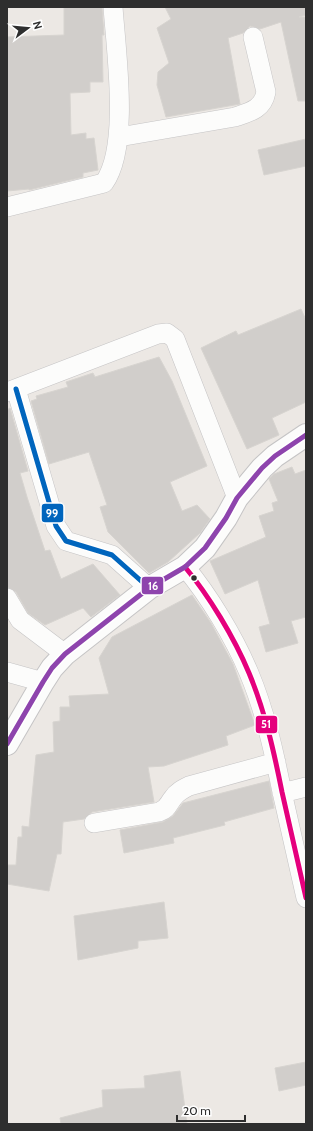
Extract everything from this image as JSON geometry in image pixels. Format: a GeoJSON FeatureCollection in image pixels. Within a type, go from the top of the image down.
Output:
{"type":"FeatureCollection","features":[{"type":"Feature","properties":{"kind":"main road"},"geometry":{"type":"LineString","coordinates":[[9,734],[52,668],[65,654],[149,588],[185,567],[205,548],[226,518],[237,498],[271,460],[306,435]]}},
{"type":"Feature","properties":{"kind":"street"},"geometry":{"type":"LineString","coordinates":[[7,207],[104,183],[110,176],[119,137],[120,107],[113,7]]}},
{"type":"Feature","properties":{"kind":"street"},"geometry":{"type":"LineString","coordinates":[[119,137],[236,117],[254,111],[265,99],[266,92],[253,37]]}},
{"type":"Feature","properties":{"kind":"street"},"geometry":{"type":"LineString","coordinates":[[149,588],[112,555],[66,541],[56,526],[11,390],[158,334],[167,333],[175,339],[237,498]]}},
{"type":"Feature","properties":{"kind":"street"},"geometry":{"type":"LineString","coordinates":[[185,567],[200,586],[232,638],[249,672],[262,710],[276,762],[306,898]]}},
{"type":"Feature","properties":{"kind":"street"},"geometry":{"type":"LineString","coordinates":[[7,598],[20,620],[65,654]]}},
{"type":"Feature","properties":{"kind":"street"},"geometry":{"type":"LineString","coordinates":[[7,672],[43,682]]}},
{"type":"Feature","properties":{"kind":"street"},"geometry":{"type":"LineString","coordinates":[[94,824],[165,810],[180,791],[190,786],[276,762]]}},
{"type":"Feature","properties":{"kind":"street"},"geometry":{"type":"LineString","coordinates":[[282,793],[306,787]]}},
{"type":"Feature","properties":{"kind":"building"},"geometry":{"type":"Polygon","coordinates":[[[64,7],[102,7],[104,35],[102,35],[103,82],[90,82],[90,92],[70,93],[71,135],[86,133],[86,139],[94,138],[98,170],[83,173],[83,177],[29,190],[7,191],[7,37],[64,35],[64,7]]]}},
{"type":"Feature","properties":{"kind":"building"},"geometry":{"type":"Polygon","coordinates":[[[165,7],[306,7],[306,15],[299,17],[306,17],[306,101],[298,101],[281,22],[260,29],[250,26],[243,33],[228,38],[240,104],[166,117],[157,85],[158,72],[169,63],[157,28],[171,19],[165,7]]]}},
{"type":"Feature","properties":{"kind":"building"},"geometry":{"type":"Polygon","coordinates":[[[306,139],[306,166],[264,175],[258,150],[306,139]]]}},
{"type":"Feature","properties":{"kind":"building"},"geometry":{"type":"Polygon","coordinates":[[[301,309],[306,320],[306,402],[272,418],[279,435],[247,449],[201,348],[236,331],[238,335],[301,309]]]}},
{"type":"Feature","properties":{"kind":"building"},"geometry":{"type":"Polygon","coordinates":[[[159,357],[172,381],[207,466],[170,482],[182,511],[197,505],[210,519],[200,533],[168,562],[149,573],[108,532],[100,507],[107,505],[89,452],[49,464],[31,401],[37,399],[36,396],[68,387],[66,382],[93,373],[95,377],[159,357]]]}},
{"type":"Feature","properties":{"kind":"building"},"geometry":{"type":"Polygon","coordinates":[[[10,408],[28,471],[20,473],[27,497],[45,551],[50,550],[61,579],[93,564],[120,595],[91,617],[83,608],[45,625],[28,613],[16,592],[7,587],[7,410],[10,408]]]}},
{"type":"Feature","properties":{"kind":"building"},"geometry":{"type":"Polygon","coordinates":[[[292,467],[295,474],[306,470],[306,617],[291,621],[298,643],[266,652],[259,627],[270,624],[258,580],[225,594],[210,561],[266,537],[259,516],[274,511],[272,503],[278,501],[269,479],[274,474],[292,467]]]}},
{"type":"Feature","properties":{"kind":"building"},"geometry":{"type":"Polygon","coordinates":[[[192,595],[211,623],[233,664],[255,725],[226,736],[228,745],[164,766],[148,767],[154,802],[92,812],[84,819],[63,822],[61,854],[57,854],[49,891],[7,884],[7,865],[16,865],[18,837],[22,837],[22,826],[29,827],[36,755],[54,752],[53,722],[60,721],[60,707],[70,707],[69,696],[109,694],[99,658],[112,637],[192,595]]]}},
{"type":"Feature","properties":{"kind":"building"},"geometry":{"type":"Polygon","coordinates":[[[269,781],[274,808],[224,822],[225,825],[173,838],[174,843],[124,853],[120,830],[163,822],[173,816],[183,803],[269,781]]]}},
{"type":"Feature","properties":{"kind":"building"},"geometry":{"type":"Polygon","coordinates":[[[164,902],[168,938],[138,941],[138,948],[78,960],[74,916],[164,902]]]}},
{"type":"Feature","properties":{"kind":"building"},"geometry":{"type":"Polygon","coordinates":[[[306,1062],[306,1085],[279,1091],[275,1068],[306,1062]]]}},
{"type":"Feature","properties":{"kind":"building"},"geometry":{"type":"Polygon","coordinates":[[[180,1071],[187,1124],[61,1124],[60,1118],[103,1107],[102,1090],[145,1088],[144,1076],[180,1071]]]}},
{"type":"Feature","properties":{"kind":"transit line","name":"99"},"geometry":{"type":"LineString","coordinates":[[16,389],[56,526],[66,541],[112,555],[149,588]]}},
{"type":"Feature","properties":{"kind":"transit line","name":"16"},"geometry":{"type":"LineString","coordinates":[[7,744],[52,668],[65,654],[149,588],[185,567],[205,548],[226,518],[237,498],[262,468],[275,456],[306,435]]}},
{"type":"Feature","properties":{"kind":"transit line","name":"51"},"geometry":{"type":"LineString","coordinates":[[185,567],[220,617],[243,659],[255,687],[272,747],[306,898]]}}]}
